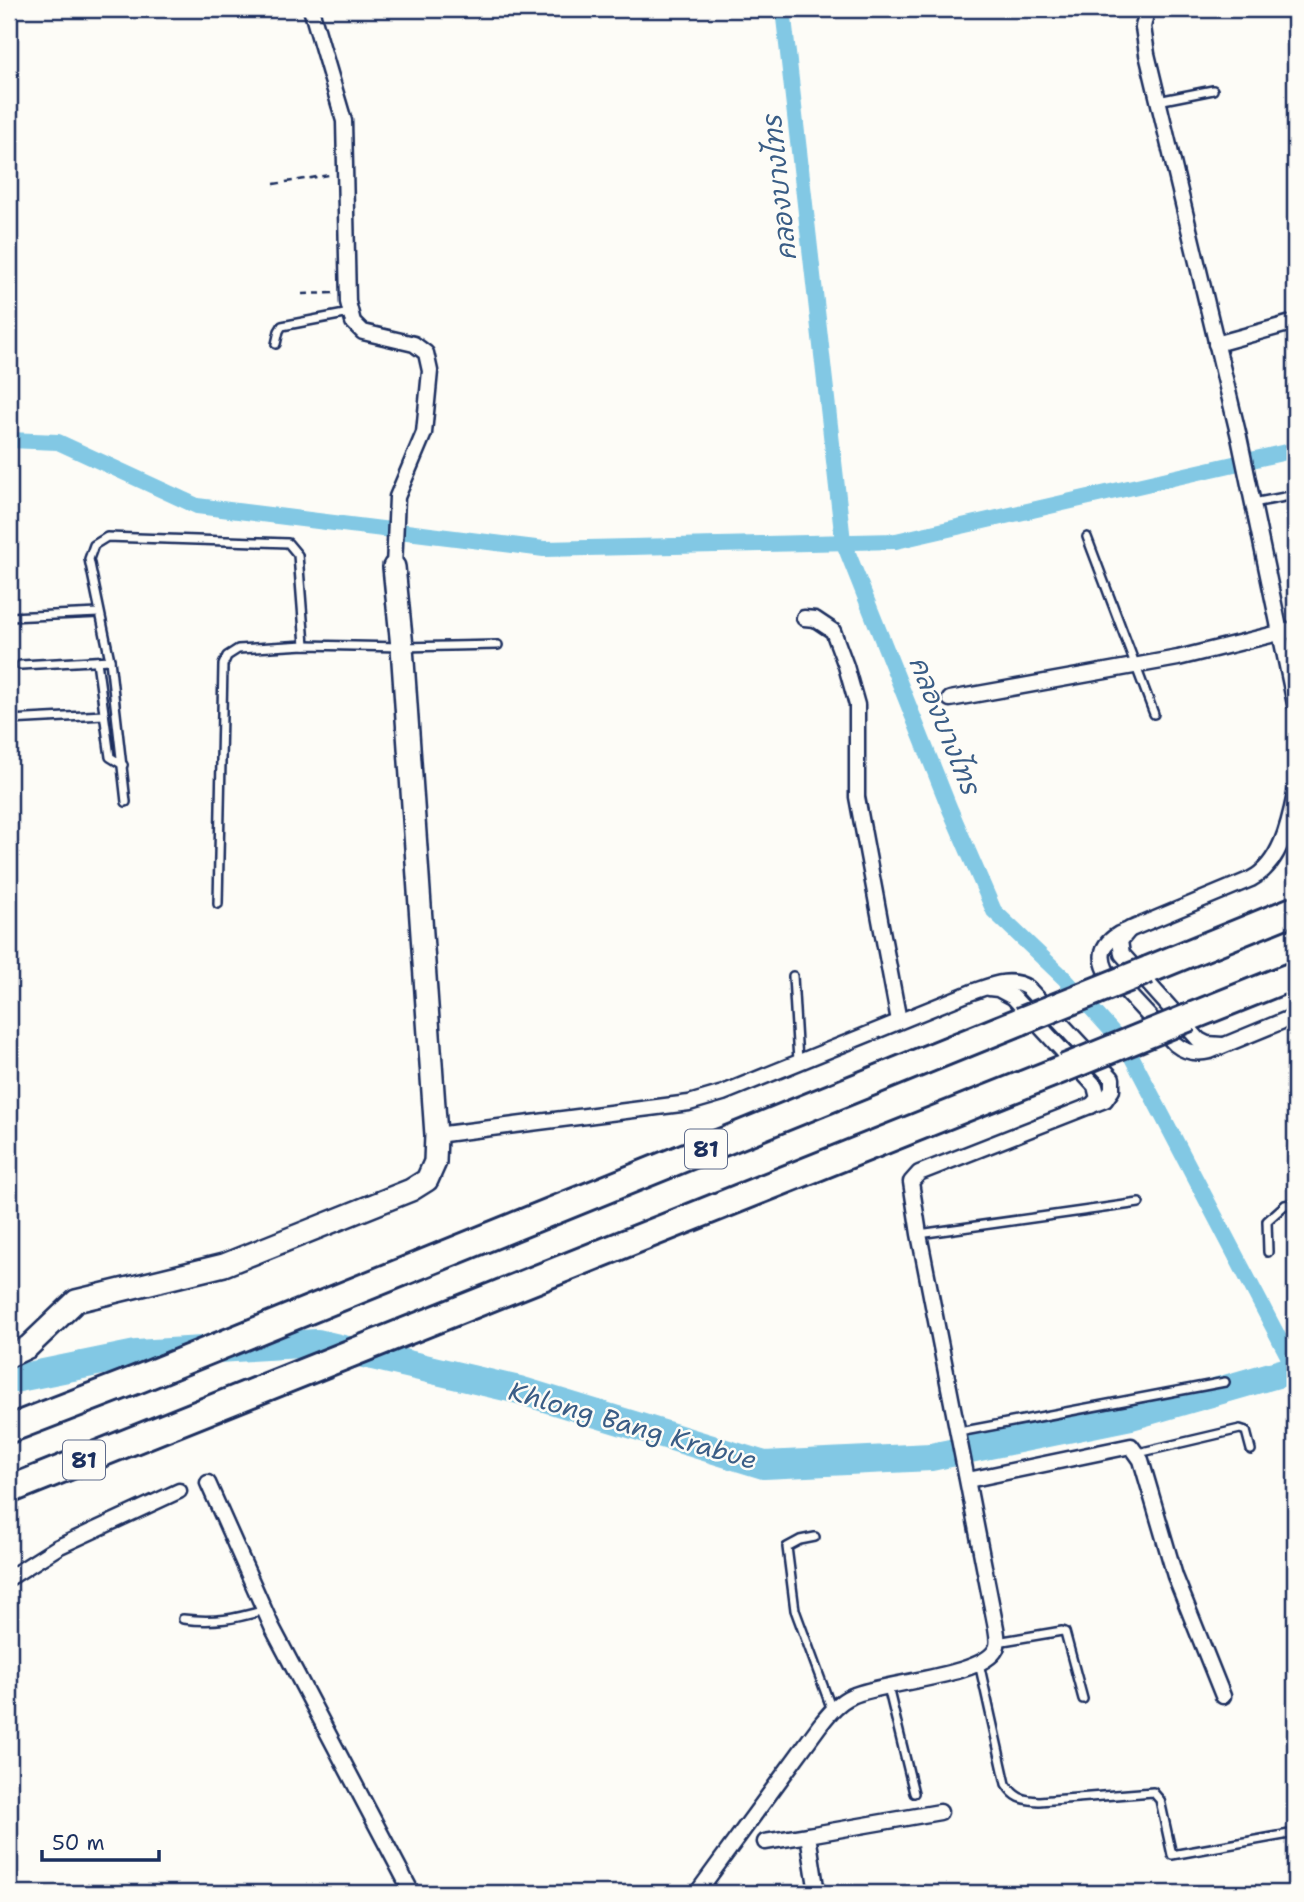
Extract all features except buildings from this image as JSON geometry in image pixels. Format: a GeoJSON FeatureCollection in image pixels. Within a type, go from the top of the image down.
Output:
{"type":"FeatureCollection","features":[{"type":"Feature","properties":{"kind":"highway","name":"81"},"geometry":{"type":"LineString","coordinates":[[9,1429],[1295,910]]}},
{"type":"Feature","properties":{"kind":"highway","name":"81"},"geometry":{"type":"LineString","coordinates":[[9,1490],[1295,975]]}},
{"type":"Feature","properties":{"kind":"street"},"geometry":{"type":"LineString","coordinates":[[9,1356],[28,1347],[76,1301],[224,1265],[411,1190],[427,1180],[435,1162],[436,1135],[394,567],[397,496],[424,433],[430,371],[426,353],[414,344],[363,332],[353,322],[348,293],[344,121],[311,9]]}},
{"type":"Feature","properties":{"kind":"street"},"geometry":{"type":"LineString","coordinates":[[1147,9],[1143,27],[1158,101],[1253,503],[1288,630],[1295,697]]}},
{"type":"Feature","properties":{"kind":"street"},"geometry":{"type":"LineString","coordinates":[[1216,344],[1295,322]]}},
{"type":"Feature","properties":{"kind":"street"},"geometry":{"type":"LineString","coordinates":[[804,618],[815,618],[833,631],[857,705],[857,797],[899,1021]]}},
{"type":"Feature","properties":{"kind":"street"},"geometry":{"type":"LineString","coordinates":[[950,699],[1178,658],[1288,630]]}},
{"type":"Feature","properties":{"kind":"street"},"geometry":{"type":"LineString","coordinates":[[1295,794],[1289,835],[1271,863],[1258,875],[1112,938],[1103,948],[1101,959],[1106,970],[1180,1048],[1196,1053],[1223,1046],[1295,1016]]}},
{"type":"Feature","properties":{"kind":"street"},"geometry":{"type":"LineString","coordinates":[[1131,928],[1120,942],[1122,954],[1199,1040],[1223,1046]]}},
{"type":"Feature","properties":{"kind":"street"},"geometry":{"type":"LineString","coordinates":[[436,1135],[689,1103],[723,1093],[981,989],[1006,992],[1095,1086],[1098,1098],[1091,1106],[919,1173],[911,1182],[998,1642],[996,1649],[989,1658],[964,1669],[852,1696],[832,1710],[697,1893]]}},
{"type":"Feature","properties":{"kind":"street"},"geometry":{"type":"LineString","coordinates":[[967,1474],[1131,1446],[1138,1453],[1148,1480],[1175,1576],[1223,1696]]}},
{"type":"Feature","properties":{"kind":"street"},"geometry":{"type":"LineString","coordinates":[[208,1483],[272,1627],[412,1893]]}},
{"type":"Feature","properties":{"kind":"street"},"geometry":{"type":"LineString","coordinates":[[9,1578],[58,1547],[180,1491]]}},
{"type":"Feature","properties":{"kind":"street"},"geometry":{"type":"LineString","coordinates":[[765,1842],[940,1812]]}},
{"type":"Feature","properties":{"kind":"street"},"geometry":{"type":"LineString","coordinates":[[808,1835],[817,1893]]}},
{"type":"Feature","properties":{"kind":"lane"},"geometry":{"type":"LineString","coordinates":[[1158,101],[1213,90]]}},
{"type":"Feature","properties":{"kind":"lane"},"geometry":{"type":"LineString","coordinates":[[276,344],[282,326],[351,313]]}},
{"type":"Feature","properties":{"kind":"lane"},"geometry":{"type":"LineString","coordinates":[[1253,503],[1295,495]]}},
{"type":"Feature","properties":{"kind":"lane"},"geometry":{"type":"LineString","coordinates":[[126,802],[110,660],[89,559],[94,545],[107,537],[288,543],[298,555],[305,645]]}},
{"type":"Feature","properties":{"kind":"lane"},"geometry":{"type":"LineString","coordinates":[[1087,537],[1154,714]]}},
{"type":"Feature","properties":{"kind":"lane"},"geometry":{"type":"LineString","coordinates":[[9,617],[99,613]]}},
{"type":"Feature","properties":{"kind":"lane"},"geometry":{"type":"LineString","coordinates":[[218,904],[223,665],[227,656],[238,649],[305,645],[498,645]]}},
{"type":"Feature","properties":{"kind":"lane"},"geometry":{"type":"LineString","coordinates":[[21,665],[110,660]]}},
{"type":"Feature","properties":{"kind":"lane"},"geometry":{"type":"LineString","coordinates":[[97,661],[110,757],[123,765]]}},
{"type":"Feature","properties":{"kind":"lane"},"geometry":{"type":"LineString","coordinates":[[9,720],[104,715]]}},
{"type":"Feature","properties":{"kind":"lane"},"geometry":{"type":"LineString","coordinates":[[793,976],[798,1061]]}},
{"type":"Feature","properties":{"kind":"lane"},"geometry":{"type":"LineString","coordinates":[[919,1234],[1139,1203]]}},
{"type":"Feature","properties":{"kind":"lane"},"geometry":{"type":"LineString","coordinates":[[1268,1252],[1267,1221],[1284,1205],[1295,1203]]}},
{"type":"Feature","properties":{"kind":"lane"},"geometry":{"type":"LineString","coordinates":[[960,1437],[1225,1382]]}},
{"type":"Feature","properties":{"kind":"lane"},"geometry":{"type":"LineString","coordinates":[[1138,1453],[1240,1429],[1246,1431],[1251,1450]]}},
{"type":"Feature","properties":{"kind":"lane"},"geometry":{"type":"LineString","coordinates":[[815,1537],[800,1540],[787,1547],[795,1610],[832,1710]]}},
{"type":"Feature","properties":{"kind":"lane"},"geometry":{"type":"LineString","coordinates":[[183,1619],[210,1623],[265,1610]]}},
{"type":"Feature","properties":{"kind":"lane"},"geometry":{"type":"LineString","coordinates":[[998,1642],[1065,1632],[1083,1699]]}},
{"type":"Feature","properties":{"kind":"lane"},"geometry":{"type":"LineString","coordinates":[[979,1663],[1006,1784],[1013,1794],[1022,1800],[1153,1792],[1160,1800],[1172,1855],[1295,1833]]}},
{"type":"Feature","properties":{"kind":"lane"},"geometry":{"type":"LineString","coordinates":[[888,1687],[914,1793]]}},
{"type":"Feature","properties":{"kind":"path"},"geometry":{"type":"LineString","coordinates":[[274,184],[345,172]]}},
{"type":"Feature","properties":{"kind":"path"},"geometry":{"type":"LineString","coordinates":[[302,294],[348,293]]}},
{"type":"Feature","properties":{"kind":"waterway","name":"คลองบางไทร"},"geometry":{"type":"LineString","coordinates":[[783,9],[843,541],[949,807],[994,911],[1064,978],[1127,1048],[1295,1369]]}},
{"type":"Feature","properties":{"kind":"waterway"},"geometry":{"type":"LineString","coordinates":[[9,440],[58,442],[197,506],[544,549],[896,541],[1295,450]]}},
{"type":"Feature","properties":{"kind":"waterway","name":"Khlong Bang Krabue"},"geometry":{"type":"LineString","coordinates":[[9,1380],[136,1354],[317,1343],[519,1390],[764,1465],[931,1457],[1131,1416],[1295,1369]]}}]}
